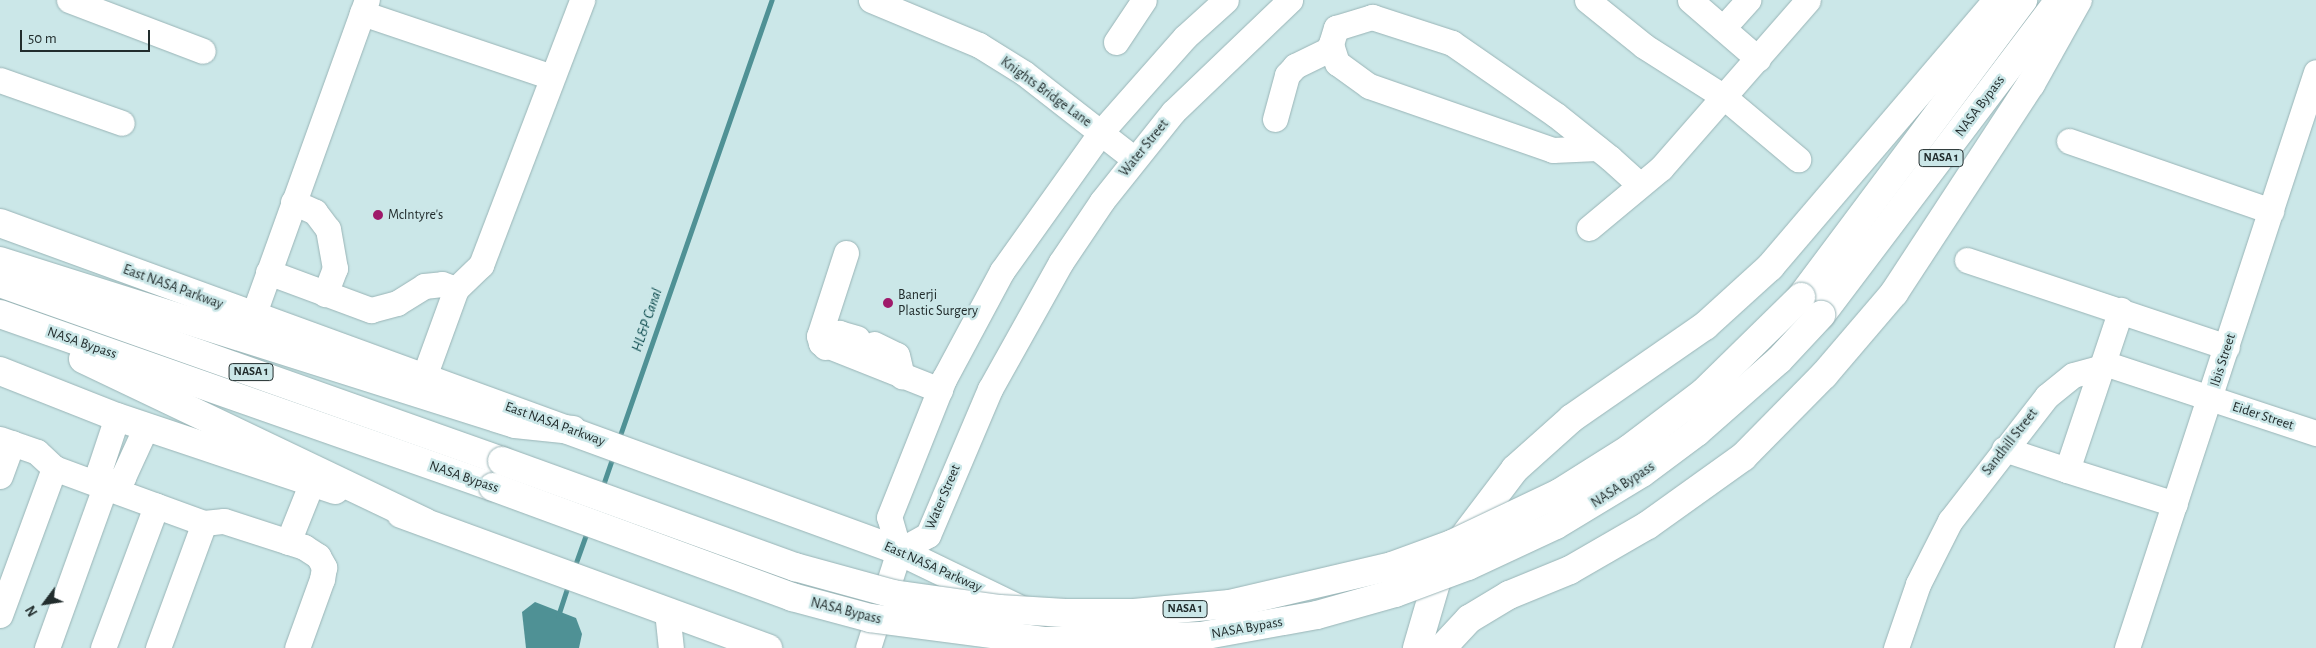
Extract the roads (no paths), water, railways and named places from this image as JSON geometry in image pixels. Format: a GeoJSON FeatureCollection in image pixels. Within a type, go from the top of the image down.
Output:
{"type":"FeatureCollection","features":[{"type":"Feature","properties":{"kind":"main road"},"geometry":{"type":"LineString","coordinates":[[1416,648],[1426,616],[1450,555],[1515,469],[1572,418],[1705,326],[1770,266],[1998,0]]}},
{"type":"Feature","properties":{"kind":"main road","name":"NASA Bypass"},"geometry":{"type":"LineString","coordinates":[[0,314],[493,487],[792,597],[870,618],[1045,641],[1140,641],[1209,635],[1317,615],[1395,593],[1476,563],[1556,525],[1642,473],[1698,432],[1764,374],[2023,0]]}},
{"type":"Feature","properties":{"kind":"main road","name":"NASA Bypass"},"geometry":{"type":"LineString","coordinates":[[0,283],[795,567],[893,594],[992,608],[1064,613],[1134,612],[1230,604],[1392,566],[1452,544],[1559,493],[1685,406],[1754,348],[1811,306],[2059,0]]}},
{"type":"Feature","properties":{"kind":"main road"},"geometry":{"type":"LineString","coordinates":[[1442,648],[1469,619],[1509,595],[1570,570],[1648,525],[1743,457],[1824,375],[1894,293],[2031,84],[2078,0]]}},
{"type":"Feature","properties":{"kind":"main road","name":"East NASA Parkway"},"geometry":{"type":"LineString","coordinates":[[0,223],[253,316],[574,430],[899,551],[1099,648]]}},
{"type":"Feature","properties":{"kind":"main road"},"geometry":{"type":"LineString","coordinates":[[0,261],[515,424],[574,430]]}},
{"type":"Feature","properties":{"kind":"main road"},"geometry":{"type":"LineString","coordinates":[[0,320],[424,522]]}},
{"type":"Feature","properties":{"kind":"main road"},"geometry":{"type":"LineString","coordinates":[[0,370],[117,417],[312,482],[768,648]]}},
{"type":"Feature","properties":{"kind":"main road"},"geometry":{"type":"LineString","coordinates":[[1403,648],[1426,616]]}},
{"type":"Feature","properties":{"kind":"street"},"geometry":{"type":"LineString","coordinates":[[69,0],[203,51]]}},
{"type":"Feature","properties":{"kind":"street"},"geometry":{"type":"LineString","coordinates":[[424,377],[456,289],[481,265],[582,0]]}},
{"type":"Feature","properties":{"kind":"street","name":"Knights Bridge Lane"},"geometry":{"type":"LineString","coordinates":[[871,0],[979,46],[1024,73],[1134,158]]}},
{"type":"Feature","properties":{"kind":"street"},"geometry":{"type":"LineString","coordinates":[[1116,42],[1144,0]]}},
{"type":"Feature","properties":{"kind":"street"},"geometry":{"type":"LineString","coordinates":[[868,648],[899,551],[889,517],[940,390],[1002,271],[1101,132],[1185,37],[1226,0]]}},
{"type":"Feature","properties":{"kind":"street","name":"Water Street"},"geometry":{"type":"LineString","coordinates":[[899,551],[928,535],[976,420],[1019,334],[1080,232],[1134,158],[1179,106],[1290,0]]}},
{"type":"Feature","properties":{"kind":"street"},"geometry":{"type":"LineString","coordinates":[[1587,0],[1644,46],[1724,97],[1798,159]]}},
{"type":"Feature","properties":{"kind":"street"},"geometry":{"type":"LineString","coordinates":[[1690,0],[1758,59]]}},
{"type":"Feature","properties":{"kind":"street"},"geometry":{"type":"LineString","coordinates":[[1723,28],[1748,0]]}},
{"type":"Feature","properties":{"kind":"street"},"geometry":{"type":"LineString","coordinates":[[1589,228],[1640,185],[1724,97],[1808,0]]}},
{"type":"Feature","properties":{"kind":"street"},"geometry":{"type":"LineString","coordinates":[[253,316],[365,6],[552,77]]}},
{"type":"Feature","properties":{"kind":"street"},"geometry":{"type":"LineString","coordinates":[[1597,148],[1553,150],[1369,86],[1345,72],[1332,48],[1336,28],[1372,16],[1452,43],[1495,69],[1597,148],[1640,185]]}},
{"type":"Feature","properties":{"kind":"street"},"geometry":{"type":"LineString","coordinates":[[1275,119],[1287,76],[1295,66],[1332,48]]}},
{"type":"Feature","properties":{"kind":"street","name":"Ibis Street"},"geometry":{"type":"LineString","coordinates":[[2127,648],[2211,399],[2316,72]]}},
{"type":"Feature","properties":{"kind":"street"},"geometry":{"type":"LineString","coordinates":[[0,80],[122,123]]}},
{"type":"Feature","properties":{"kind":"street"},"geometry":{"type":"LineString","coordinates":[[2069,141],[2271,211]]}},
{"type":"Feature","properties":{"kind":"street"},"geometry":{"type":"LineString","coordinates":[[293,202],[315,212],[328,229],[335,268],[326,294]]}},
{"type":"Feature","properties":{"kind":"street"},"geometry":{"type":"LineString","coordinates":[[846,253],[819,336],[825,347],[940,390]]}},
{"type":"Feature","properties":{"kind":"street"},"geometry":{"type":"LineString","coordinates":[[1967,260],[2227,347]]}},
{"type":"Feature","properties":{"kind":"street"},"geometry":{"type":"LineString","coordinates":[[268,272],[372,310],[424,286],[442,284],[456,289]]}},
{"type":"Feature","properties":{"kind":"street"},"geometry":{"type":"LineString","coordinates":[[2068,470],[2121,310]]}},
{"type":"Feature","properties":{"kind":"street"},"geometry":{"type":"LineString","coordinates":[[825,347],[839,333],[865,341],[897,355],[902,376]]}},
{"type":"Feature","properties":{"kind":"street"},"geometry":{"type":"LineString","coordinates":[[2102,366],[2211,399]]}},
{"type":"Feature","properties":{"kind":"street","name":"Sandhill Street"},"geometry":{"type":"LineString","coordinates":[[1896,648],[1918,584],[1950,521],[2004,448],[2059,384],[2072,375],[2102,366]]}},
{"type":"Feature","properties":{"kind":"street","name":"Eider Street"},"geometry":{"type":"LineString","coordinates":[[2211,399],[2316,433]]}},
{"type":"Feature","properties":{"kind":"street"},"geometry":{"type":"LineString","coordinates":[[47,648],[105,487],[99,471],[117,417]]}},
{"type":"Feature","properties":{"kind":"street"},"geometry":{"type":"LineString","coordinates":[[105,487],[123,477],[146,427]]}},
{"type":"Feature","properties":{"kind":"street"},"geometry":{"type":"LineString","coordinates":[[0,476],[6,441],[37,452],[54,468],[156,506],[204,523],[224,521],[288,542],[318,556],[324,566],[297,648]]}},
{"type":"Feature","properties":{"kind":"street"},"geometry":{"type":"LineString","coordinates":[[2004,448],[2175,504]]}},
{"type":"Feature","properties":{"kind":"street"},"geometry":{"type":"LineString","coordinates":[[0,615],[54,468]]}},
{"type":"Feature","properties":{"kind":"street"},"geometry":{"type":"LineString","coordinates":[[288,542],[312,482]]}},
{"type":"Feature","properties":{"kind":"street"},"geometry":{"type":"LineString","coordinates":[[102,648],[156,506]]}},
{"type":"Feature","properties":{"kind":"street"},"geometry":{"type":"LineString","coordinates":[[158,648],[204,523]]}},
{"type":"Feature","properties":{"kind":"street"},"geometry":{"type":"LineString","coordinates":[[667,611],[671,648]]}},
{"type":"Feature","properties":{"kind":"water"},"geometry":{"type":"Polygon","coordinates":[[[535,602],[576,618],[582,634],[579,648],[526,648],[522,612],[535,602]]]}},
{"type":"Feature","properties":{"kind":"waterway","name":"HL&P Canal"},"geometry":{"type":"LineString","coordinates":[[618,441],[772,0]]}},
{"type":"Feature","properties":{"kind":"waterway","name":"HL&P Canal"},"geometry":{"type":"LineString","coordinates":[[602,488],[613,456]]}},
{"type":"Feature","properties":{"kind":"waterway","name":"HL&P Canal"},"geometry":{"type":"LineString","coordinates":[[574,568],[588,529]]}},
{"type":"Feature","properties":{"kind":"waterway","name":"HL&P Canal"},"geometry":{"type":"LineString","coordinates":[[558,616],[569,583]]}},
{"type":"Feature","properties":{"kind":"place","name":"McIntyre's"},"geometry":{"type":"Point","coordinates":[378,215]}},
{"type":"Feature","properties":{"kind":"place","name":"Banerji Plastic Surgery"},"geometry":{"type":"Point","coordinates":[888,303]}}]}
